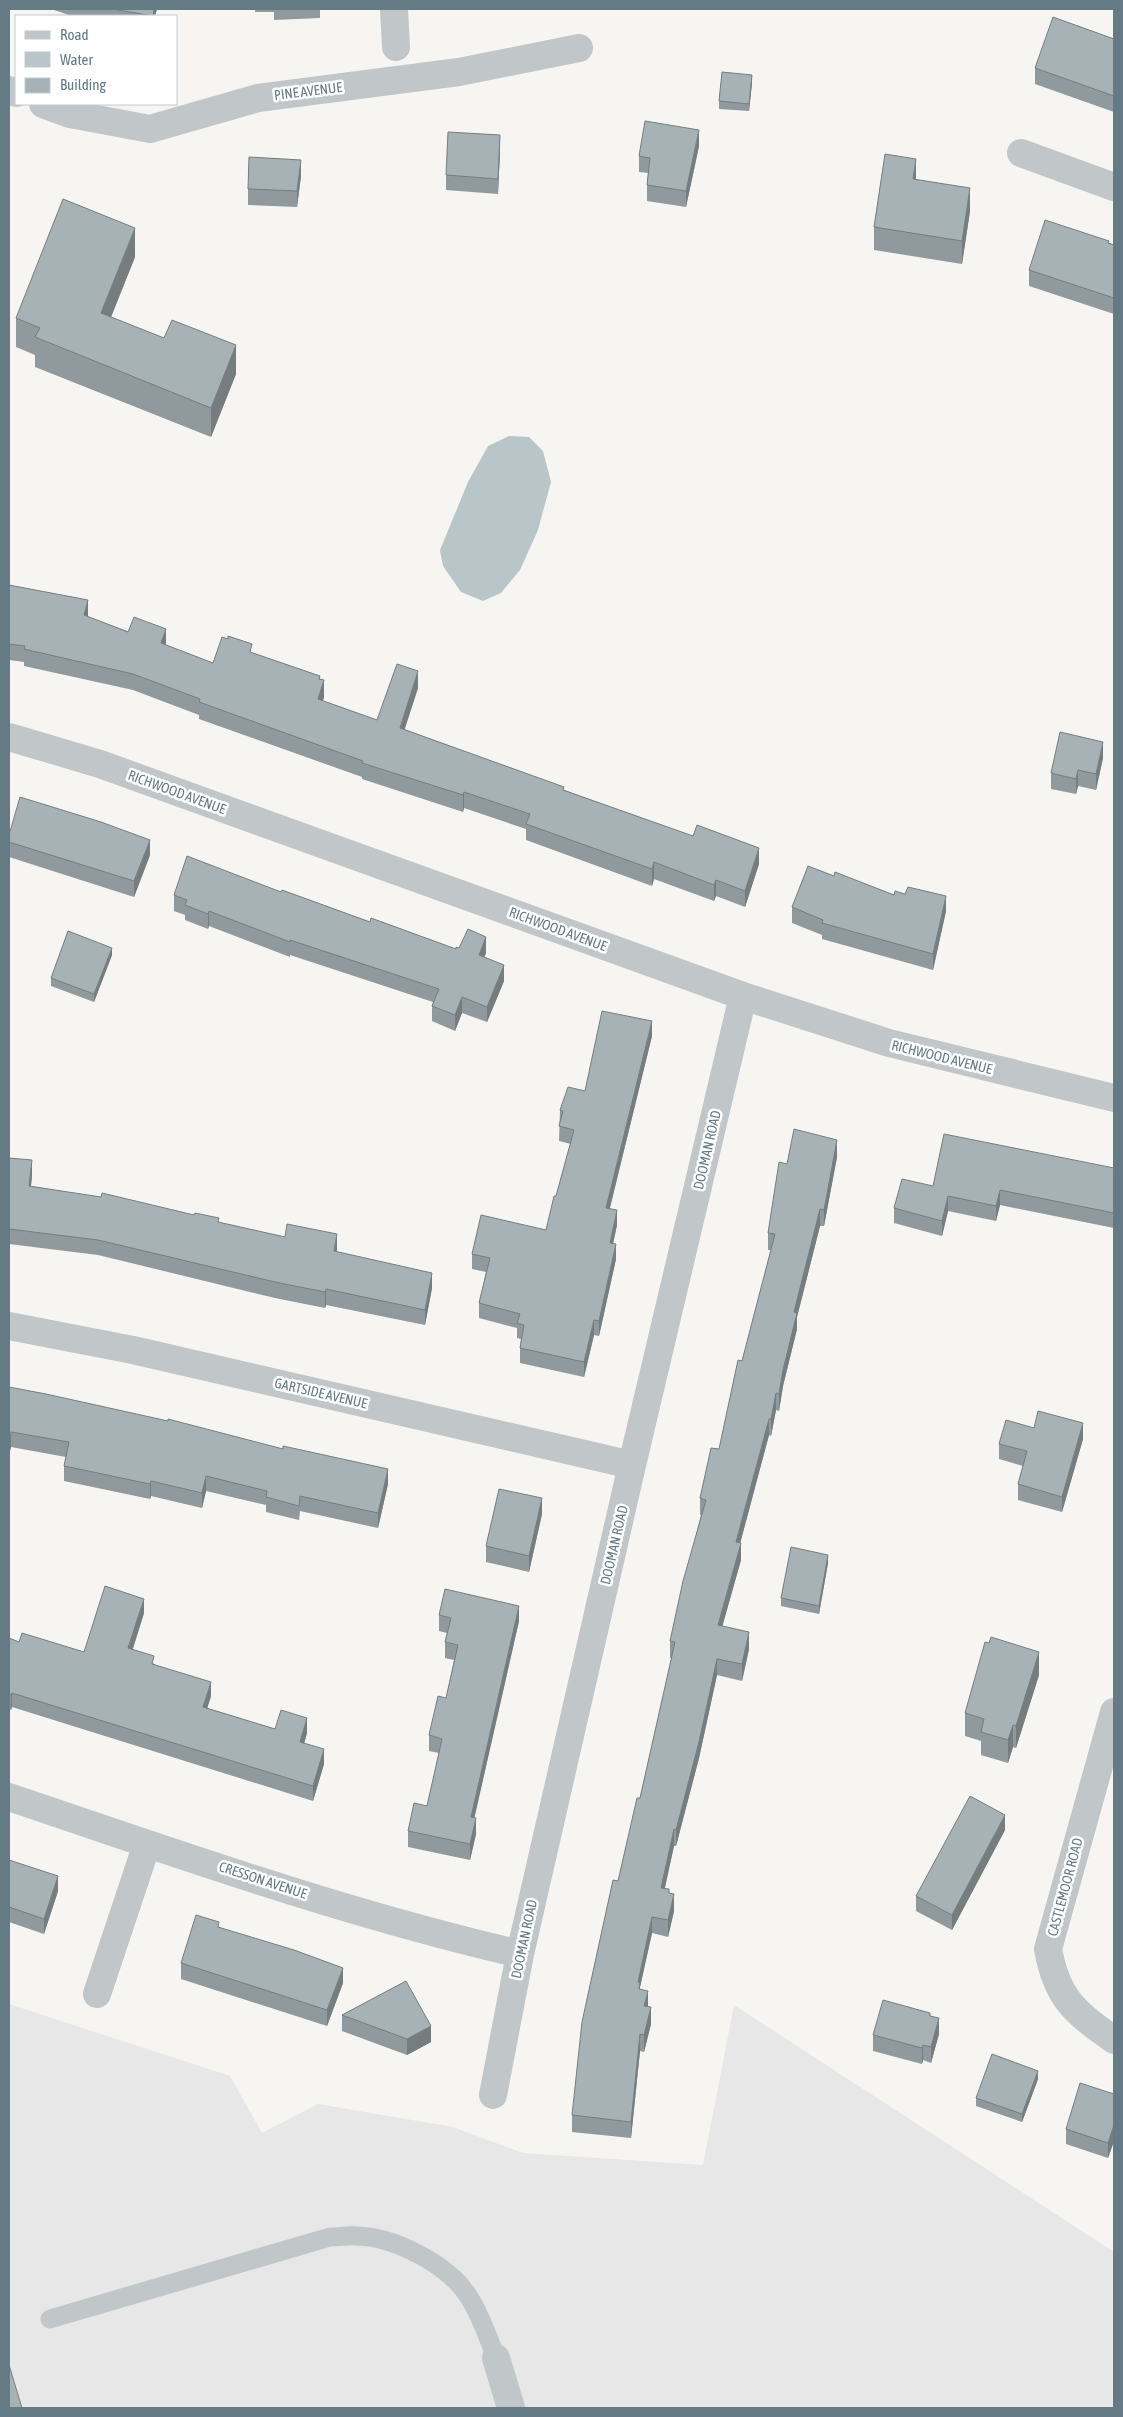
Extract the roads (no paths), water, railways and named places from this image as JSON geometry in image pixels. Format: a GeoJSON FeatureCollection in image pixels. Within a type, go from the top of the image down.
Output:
{"type":"FeatureCollection","features":[{"type":"Feature","properties":{"kind":"street"},"geometry":{"type":"LineString","coordinates":[[394,9],[396,47]]}},
{"type":"Feature","properties":{"kind":"street","name":"PINE AVENUE"},"geometry":{"type":"LineString","coordinates":[[46,105],[70,114],[150,129],[258,98],[459,72],[578,48]]}},
{"type":"Feature","properties":{"kind":"street"},"geometry":{"type":"LineString","coordinates":[[1021,153],[1114,187]]}},
{"type":"Feature","properties":{"kind":"street","name":"RICHWOOD AVENUE"},"geometry":{"type":"LineString","coordinates":[[9,738],[100,764],[743,996],[889,1043],[1114,1098]]}},
{"type":"Feature","properties":{"kind":"street","name":"DOOMAN ROAD"},"geometry":{"type":"LineString","coordinates":[[493,2095],[520,1954],[632,1465],[743,996]]}},
{"type":"Feature","properties":{"kind":"street","name":"GARTSIDE AVENUE"},"geometry":{"type":"LineString","coordinates":[[9,1326],[133,1350],[632,1465]]}},
{"type":"Feature","properties":{"kind":"street","name":"CASTLEMOOR ROAD"},"geometry":{"type":"LineString","coordinates":[[1114,1712],[1048,1949],[1053,1974],[1063,1994],[1080,2016],[1114,2040]]}},
{"type":"Feature","properties":{"kind":"street","name":"CRESSON AVENUE"},"geometry":{"type":"LineString","coordinates":[[9,1797],[147,1844],[432,1934],[520,1954]]}},
{"type":"Feature","properties":{"kind":"street"},"geometry":{"type":"LineString","coordinates":[[97,1994],[147,1844]]}},
{"type":"Feature","properties":{"kind":"street"},"geometry":{"type":"LineString","coordinates":[[496,2358],[511,2408]]}},
{"type":"Feature","properties":{"kind":"lane"},"geometry":{"type":"LineString","coordinates":[[50,2319],[330,2237],[359,2236],[409,2250],[436,2264],[469,2296],[483,2322],[496,2358]]}},
{"type":"Feature","properties":{"kind":"water"},"geometry":{"type":"Polygon","coordinates":[[[509,436],[529,437],[543,451],[551,482],[538,530],[520,570],[501,593],[483,601],[461,592],[443,566],[440,550],[468,482],[488,446],[509,436]]]}}]}
